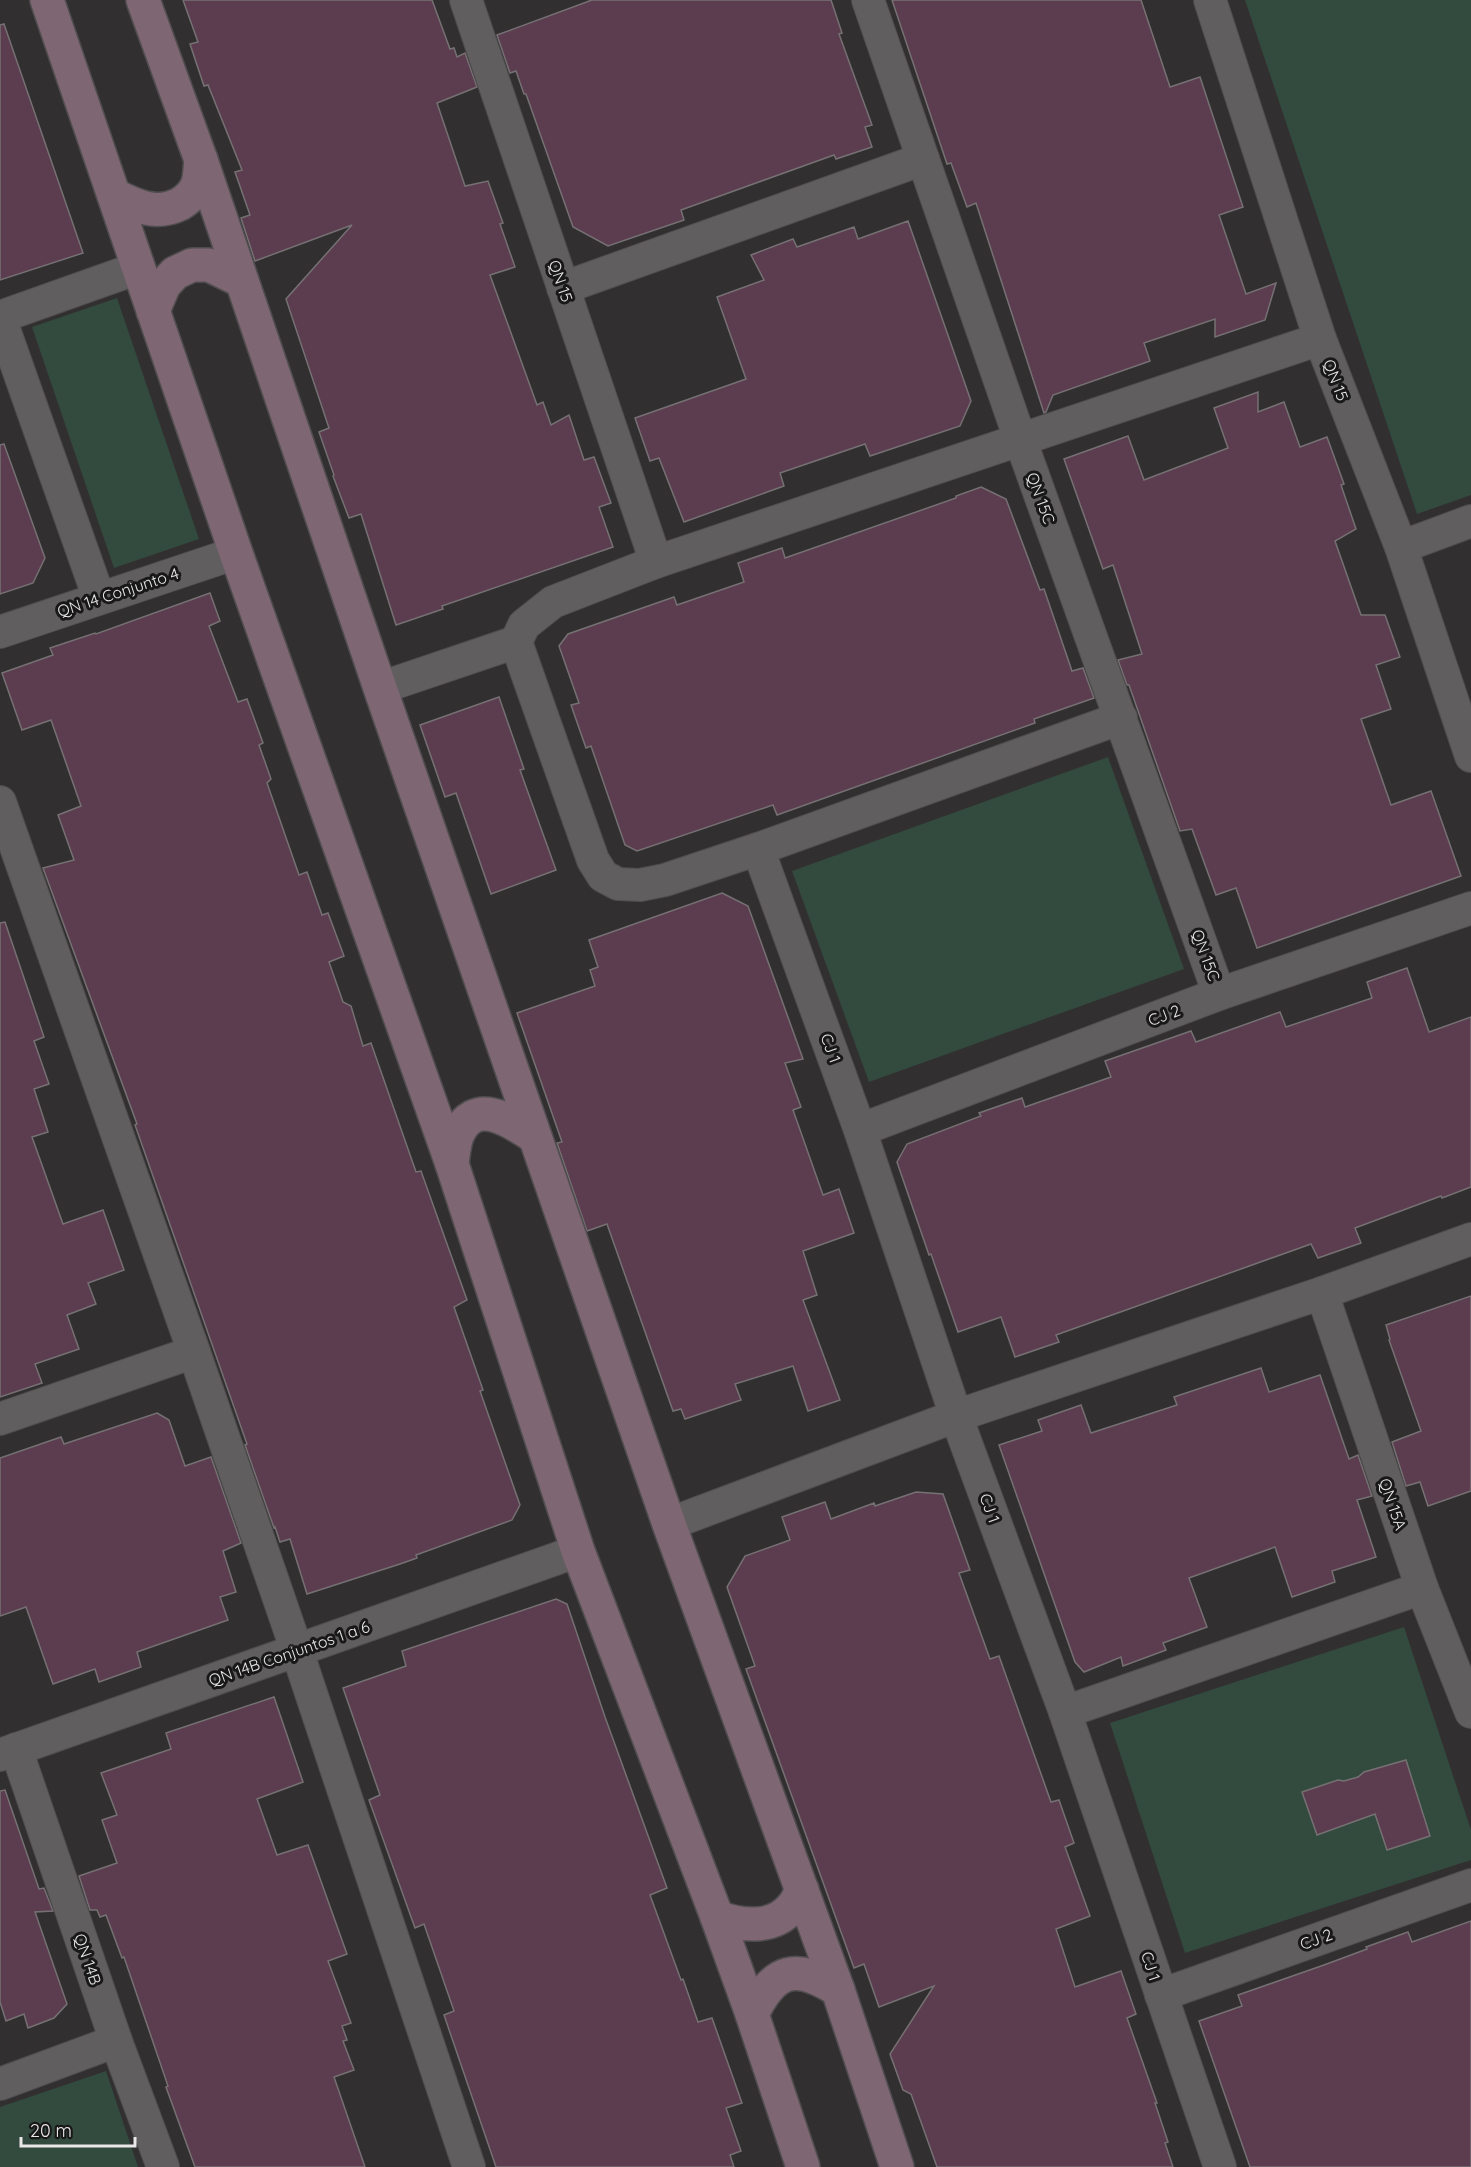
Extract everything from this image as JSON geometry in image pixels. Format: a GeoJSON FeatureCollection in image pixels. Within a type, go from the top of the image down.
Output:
{"type":"FeatureCollection","features":[{"type":"Feature","properties":{"kind":"main road"},"geometry":{"type":"LineString","coordinates":[[47,0],[237,553],[452,1164],[578,1551],[717,1917],[803,2167]]}},
{"type":"Feature","properties":{"kind":"main road"},"geometry":{"type":"LineString","coordinates":[[143,0],[201,160],[240,280],[669,1524],[838,1990],[897,2167]]}},
{"type":"Feature","properties":{"kind":"main road"},"geometry":{"type":"LineString","coordinates":[[114,195],[137,206],[156,211],[174,207],[189,199],[197,184],[201,160]]}},
{"type":"Feature","properties":{"kind":"main road"},"geometry":{"type":"LineString","coordinates":[[153,311],[164,285],[175,273],[192,265],[209,265],[240,280]]}},
{"type":"Feature","properties":{"kind":"main road"},"geometry":{"type":"LineString","coordinates":[[452,1164],[457,1136],[466,1123],[478,1115],[492,1114],[505,1118],[535,1137]]}},
{"type":"Feature","properties":{"kind":"main road"},"geometry":{"type":"LineString","coordinates":[[717,1917],[737,1924],[757,1924],[778,1918],[793,1907],[802,1890]]}},
{"type":"Feature","properties":{"kind":"main road"},"geometry":{"type":"LineString","coordinates":[[752,2014],[771,1983],[786,1975],[802,1973],[820,1979],[838,1990]]}},
{"type":"Feature","properties":{"kind":"street","name":"QN 15C"},"geometry":{"type":"LineString","coordinates":[[868,0],[1020,439],[1220,994]]}},
{"type":"Feature","properties":{"kind":"street","name":"QN 15"},"geometry":{"type":"LineString","coordinates":[[1210,0],[1320,339],[1401,547],[1471,756]]}},
{"type":"Feature","properties":{"kind":"street","name":"QN 15"},"geometry":{"type":"LineString","coordinates":[[472,2],[563,288],[656,562]]}},
{"type":"Feature","properties":{"kind":"street"},"geometry":{"type":"LineString","coordinates":[[563,288],[923,159]]}},
{"type":"Feature","properties":{"kind":"street"},"geometry":{"type":"LineString","coordinates":[[99,598],[0,318],[138,268]]}},
{"type":"Feature","properties":{"kind":"street"},"geometry":{"type":"LineString","coordinates":[[1121,718],[758,849],[665,880],[640,885],[618,884],[603,876],[593,860],[516,642],[524,625],[553,602],[656,562],[1320,339]]}},
{"type":"Feature","properties":{"kind":"street"},"geometry":{"type":"LineString","coordinates":[[1401,547],[1471,521]]}},
{"type":"Feature","properties":{"kind":"street","name":"QN 14 Conjunto 4"},"geometry":{"type":"LineString","coordinates":[[0,632],[237,553]]}},
{"type":"Feature","properties":{"kind":"street"},"geometry":{"type":"LineString","coordinates":[[380,687],[516,642]]}},
{"type":"Feature","properties":{"kind":"street"},"geometry":{"type":"LineString","coordinates":[[0,802],[297,1650],[469,2167]]}},
{"type":"Feature","properties":{"kind":"street","name":"CJ 1"},"geometry":{"type":"LineString","coordinates":[[758,849],[860,1130],[956,1416],[1065,1712],[1220,2167]]}},
{"type":"Feature","properties":{"kind":"street","name":"CJ 2"},"geometry":{"type":"LineString","coordinates":[[860,1130],[1220,994],[1471,908]]}},
{"type":"Feature","properties":{"kind":"street"},"geometry":{"type":"LineString","coordinates":[[669,1524],[956,1416],[1322,1293],[1471,1239]]}},
{"type":"Feature","properties":{"kind":"street","name":"QN 15A"},"geometry":{"type":"LineString","coordinates":[[1322,1293],[1422,1588],[1471,1712]]}},
{"type":"Feature","properties":{"kind":"street"},"geometry":{"type":"LineString","coordinates":[[0,1419],[194,1352]]}},
{"type":"Feature","properties":{"kind":"street","name":"QN 14B Conjuntos 1 a 6"},"geometry":{"type":"LineString","coordinates":[[8,1752],[578,1551]]}},
{"type":"Feature","properties":{"kind":"street"},"geometry":{"type":"LineString","coordinates":[[1065,1712],[1422,1588]]}},
{"type":"Feature","properties":{"kind":"street","name":"QN 14B"},"geometry":{"type":"LineString","coordinates":[[8,1752],[163,2167]]}},
{"type":"Feature","properties":{"kind":"street","name":"CJ 2"},"geometry":{"type":"LineString","coordinates":[[1161,1995],[1471,1885]]}},
{"type":"Feature","properties":{"kind":"street"},"geometry":{"type":"LineString","coordinates":[[0,2084],[116,2041]]}},
{"type":"Feature","properties":{"kind":"green space"},"geometry":{"type":"Polygon","coordinates":[[[1245,0],[1471,0],[1471,495],[1417,514],[1245,0]]]}},
{"type":"Feature","properties":{"kind":"green space"},"geometry":{"type":"Polygon","coordinates":[[[117,298],[199,539],[114,568],[32,327],[117,298]]]}},
{"type":"Feature","properties":{"kind":"green space"},"geometry":{"type":"Polygon","coordinates":[[[1108,757],[1184,969],[869,1082],[792,871],[1108,757]]]}},
{"type":"Feature","properties":{"kind":"green space"},"geometry":{"type":"Polygon","coordinates":[[[1404,1627],[1471,1830],[1471,1860],[1185,1953],[1110,1723],[1404,1627]]]}},
{"type":"Feature","properties":{"kind":"green space"},"geometry":{"type":"Polygon","coordinates":[[[106,2071],[138,2167],[0,2167],[0,2107],[106,2071]]]}},
{"type":"Feature","properties":{"kind":"building"},"geometry":{"type":"Polygon","coordinates":[[[183,0],[432,0],[450,49],[454,48],[457,57],[465,53],[477,87],[437,103],[465,186],[488,181],[515,267],[490,275],[537,405],[543,402],[551,425],[569,415],[584,460],[594,457],[611,503],[599,507],[613,547],[442,606],[443,609],[396,625],[361,514],[349,518],[333,476],[319,432],[329,428],[286,299],[352,225],[255,261],[241,218],[250,215],[235,172],[242,170],[208,85],[204,86],[190,44],[198,42],[183,0]]]}},
{"type":"Feature","properties":{"kind":"building"},"geometry":{"type":"Polygon","coordinates":[[[592,0],[831,0],[842,33],[839,34],[872,125],[865,127],[872,147],[836,159],[834,155],[681,210],[684,220],[608,246],[573,227],[526,94],[524,94],[516,71],[510,73],[497,35],[592,0]]]}},
{"type":"Feature","properties":{"kind":"building"},"geometry":{"type":"Polygon","coordinates":[[[892,0],[1141,0],[1170,87],[1200,77],[1243,207],[1219,215],[1246,294],[1276,283],[1265,320],[1215,337],[1215,319],[1144,343],[1150,361],[1053,395],[1044,413],[976,203],[967,207],[951,163],[947,164],[892,0]]]}},
{"type":"Feature","properties":{"kind":"building"},"geometry":{"type":"Polygon","coordinates":[[[4,24],[83,253],[0,280],[0,25],[4,24]]]}},
{"type":"Feature","properties":{"kind":"building"},"geometry":{"type":"Polygon","coordinates":[[[908,221],[971,401],[960,426],[870,456],[865,444],[780,473],[784,486],[684,522],[659,458],[650,461],[635,418],[746,379],[717,297],[764,280],[751,255],[793,239],[797,247],[854,227],[858,239],[908,221]]]}},
{"type":"Feature","properties":{"kind":"building"},"geometry":{"type":"Polygon","coordinates":[[[1258,392],[1258,412],[1284,402],[1300,447],[1327,437],[1344,484],[1341,485],[1356,529],[1335,541],[1361,615],[1385,615],[1400,657],[1376,665],[1391,709],[1361,719],[1391,805],[1431,791],[1461,876],[1257,948],[1236,888],[1216,895],[1192,829],[1180,831],[1129,685],[1127,685],[1118,660],[1142,654],[1113,565],[1103,569],[1064,459],[1128,436],[1144,480],[1228,448],[1214,408],[1258,392]]]}},
{"type":"Feature","properties":{"kind":"building"},"geometry":{"type":"Polygon","coordinates":[[[4,444],[45,558],[33,583],[0,594],[0,445],[4,444]]]}},
{"type":"Feature","properties":{"kind":"building"},"geometry":{"type":"Polygon","coordinates":[[[981,487],[1006,499],[1040,590],[1044,589],[1072,671],[1083,668],[1094,698],[1034,719],[1035,723],[777,815],[773,805],[637,851],[625,845],[591,746],[586,748],[571,705],[579,703],[559,646],[568,634],[674,597],[677,605],[744,582],[738,563],[782,548],[785,558],[956,498],[956,496],[981,487]]]}},
{"type":"Feature","properties":{"kind":"building"},"geometry":{"type":"Polygon","coordinates":[[[210,593],[220,621],[209,626],[238,702],[247,699],[263,743],[259,745],[271,779],[267,783],[299,875],[307,872],[322,915],[328,913],[344,956],[329,962],[343,1002],[351,1006],[363,1046],[371,1043],[416,1172],[421,1171],[467,1300],[454,1307],[483,1390],[480,1391],[520,1505],[512,1520],[416,1555],[417,1558],[307,1594],[290,1539],[280,1542],[274,1528],[245,1445],[247,1444],[135,1125],[137,1124],[43,868],[74,860],[58,815],[81,806],[51,720],[22,730],[2,673],[53,655],[50,648],[210,593]]]}},
{"type":"Feature","properties":{"kind":"building"},"geometry":{"type":"Polygon","coordinates":[[[499,697],[524,769],[520,770],[556,870],[491,894],[456,793],[445,797],[420,725],[499,697]]]}},
{"type":"Feature","properties":{"kind":"building"},"geometry":{"type":"Polygon","coordinates":[[[722,893],[748,906],[803,1059],[785,1063],[801,1107],[793,1110],[823,1195],[839,1189],[854,1233],[803,1251],[817,1295],[803,1300],[840,1400],[808,1411],[793,1366],[735,1384],[741,1400],[685,1419],[681,1409],[673,1411],[607,1224],[587,1231],[557,1143],[562,1142],[517,1013],[595,986],[590,970],[598,967],[589,940],[722,893]]]}},
{"type":"Feature","properties":{"kind":"building"},"geometry":{"type":"Polygon","coordinates":[[[5,922],[44,1037],[34,1041],[49,1084],[34,1089],[48,1132],[32,1137],[63,1224],[103,1210],[124,1270],[88,1283],[96,1304],[67,1315],[79,1349],[35,1364],[42,1383],[0,1397],[0,923],[5,922]]]}},
{"type":"Feature","properties":{"kind":"building"},"geometry":{"type":"Polygon","coordinates":[[[1407,968],[1429,1032],[1471,1017],[1471,1187],[1355,1228],[1361,1243],[1318,1258],[1311,1244],[1056,1335],[1059,1342],[1015,1357],[1001,1317],[958,1332],[897,1162],[907,1144],[981,1116],[979,1113],[1022,1098],[1025,1107],[1111,1077],[1105,1061],[1191,1031],[1196,1042],[1280,1012],[1286,1027],[1372,998],[1367,982],[1407,968]]]}},
{"type":"Feature","properties":{"kind":"building"},"geometry":{"type":"Polygon","coordinates":[[[1471,1296],[1471,1491],[1428,1506],[1420,1482],[1406,1486],[1392,1442],[1421,1431],[1389,1340],[1386,1325],[1471,1296]]]}},
{"type":"Feature","properties":{"kind":"building"},"geometry":{"type":"Polygon","coordinates":[[[1261,1368],[1269,1392],[1320,1375],[1349,1459],[1358,1455],[1372,1496],[1357,1500],[1376,1557],[1332,1571],[1335,1582],[1292,1597],[1275,1547],[1189,1578],[1207,1627],[1163,1643],[1166,1650],[1123,1666],[1121,1657],[1084,1672],[1075,1662],[999,1445],[1042,1431],[1038,1420],[1081,1405],[1091,1433],[1177,1405],[1174,1397],[1261,1368]]]}},
{"type":"Feature","properties":{"kind":"building"},"geometry":{"type":"Polygon","coordinates":[[[157,1413],[169,1420],[185,1466],[211,1457],[241,1543],[223,1551],[236,1592],[220,1597],[228,1620],[137,1652],[141,1667],[99,1682],[95,1669],[53,1684],[26,1607],[0,1616],[0,1458],[61,1437],[64,1444],[157,1413]]]}},
{"type":"Feature","properties":{"kind":"building"},"geometry":{"type":"Polygon","coordinates":[[[916,1492],[943,1494],[970,1570],[959,1573],[990,1659],[999,1656],[1051,1802],[1059,1800],[1074,1843],[1065,1847],[1090,1916],[1056,1929],[1075,1987],[1121,1971],[1136,2014],[1127,2018],[1157,2103],[1155,2103],[1168,2142],[1165,2143],[1173,2167],[937,2167],[911,2094],[903,2090],[890,2054],[934,1986],[879,2007],[864,1964],[854,1968],[746,1669],[755,1666],[727,1587],[745,1556],[790,1540],[782,1517],[825,1502],[831,1519],[874,1503],[875,1506],[916,1492]]]}},
{"type":"Feature","properties":{"kind":"building"},"geometry":{"type":"Polygon","coordinates":[[[556,1599],[567,1604],[667,1888],[650,1895],[681,1980],[683,1979],[698,2022],[712,2018],[742,2103],[726,2108],[741,2151],[730,2155],[734,2167],[496,2167],[444,2015],[454,2011],[424,1924],[415,1928],[369,1800],[380,1795],[343,1688],[406,1666],[402,1651],[556,1599]]]}},
{"type":"Feature","properties":{"kind":"building"},"geometry":{"type":"Polygon","coordinates":[[[274,1697],[303,1782],[257,1799],[277,1855],[308,1845],[347,1954],[328,1961],[351,2023],[342,2026],[347,2040],[343,2041],[354,2070],[334,2077],[365,2167],[195,2167],[166,2087],[168,2086],[124,1957],[122,1958],[106,1915],[100,1917],[97,1910],[90,1910],[79,1876],[117,1863],[102,1820],[117,1815],[101,1773],[171,1749],[166,1733],[274,1697]]]}},
{"type":"Feature","properties":{"kind":"building"},"geometry":{"type":"Polygon","coordinates":[[[1406,1760],[1430,1836],[1387,1850],[1375,1814],[1317,1835],[1302,1792],[1338,1780],[1344,1781],[1358,1777],[1364,1772],[1406,1760]]]}},
{"type":"Feature","properties":{"kind":"building"},"geometry":{"type":"Polygon","coordinates":[[[5,1790],[39,1889],[44,1888],[53,1911],[35,1912],[67,2004],[54,2018],[28,2028],[24,2014],[6,2021],[0,2002],[0,1791],[5,1790]]]}},
{"type":"Feature","properties":{"kind":"building"},"geometry":{"type":"Polygon","coordinates":[[[1471,1921],[1471,2167],[1250,2167],[1199,2021],[1242,2006],[1238,1995],[1367,1949],[1366,1947],[1408,1932],[1412,1942],[1471,1921]]]}}]}
